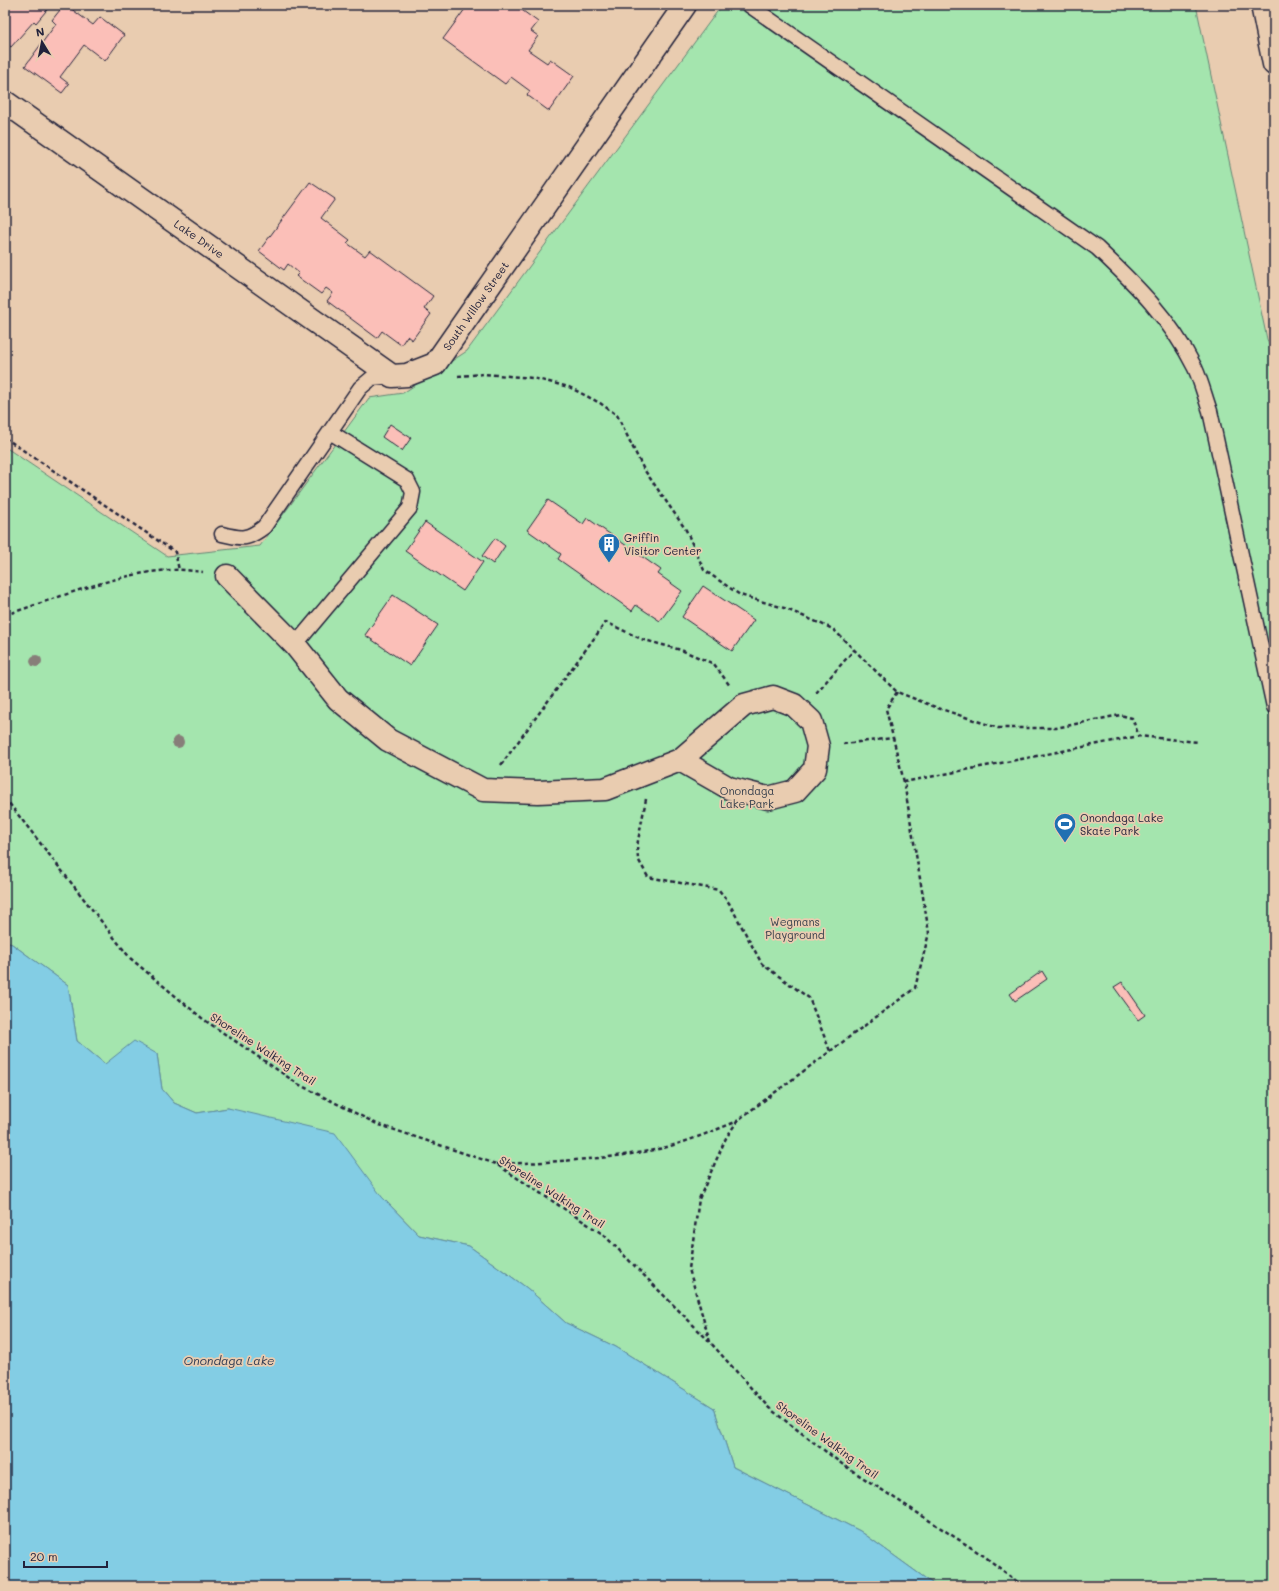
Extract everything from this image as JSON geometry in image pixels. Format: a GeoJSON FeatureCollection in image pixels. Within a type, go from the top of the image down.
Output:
{"type":"FeatureCollection","features":[{"type":"Feature","properties":{"kind":"street","name":"South Willow Street"},"geometry":{"type":"LineString","coordinates":[[392,376],[407,375],[435,364],[685,5]]}},
{"type":"Feature","properties":{"kind":"street"},"geometry":{"type":"LineString","coordinates":[[1262,5],[1274,64]]}},
{"type":"Feature","properties":{"kind":"street","name":"Lake Drive"},"geometry":{"type":"LineString","coordinates":[[5,102],[392,376]]}},
{"type":"Feature","properties":{"kind":"street"},"geometry":{"type":"LineString","coordinates":[[227,576],[295,645],[338,699],[388,740],[483,790],[538,792],[605,790],[680,760],[744,705],[772,697],[794,705],[811,721],[818,746],[815,769],[795,791],[768,798],[729,788],[680,760]]}},
{"type":"Feature","properties":{"kind":"lane"},"geometry":{"type":"LineString","coordinates":[[749,5],[1097,248],[1136,285],[1173,330],[1195,369],[1210,411],[1274,707]]}},
{"type":"Feature","properties":{"kind":"lane","name":"South Willow Street"},"geometry":{"type":"LineString","coordinates":[[222,534],[243,539],[254,535],[264,527],[360,388],[372,378],[392,376]]}},
{"type":"Feature","properties":{"kind":"lane"},"geometry":{"type":"LineString","coordinates":[[295,645],[410,508],[413,492],[407,480],[330,432]]}},
{"type":"Feature","properties":{"kind":"path"},"geometry":{"type":"LineString","coordinates":[[420,370],[450,377],[484,374],[533,378],[569,388],[600,403],[617,415],[643,468],[686,530],[704,570],[740,595],[784,608],[832,629],[897,692],[938,708],[998,728],[1056,728],[1120,715],[1132,718],[1139,736]]}},
{"type":"Feature","properties":{"kind":"path"},"geometry":{"type":"LineString","coordinates":[[5,438],[175,552],[178,570]]}},
{"type":"Feature","properties":{"kind":"path"},"geometry":{"type":"LineString","coordinates":[[5,615],[103,583],[140,574],[178,570],[211,572],[227,576]]}},
{"type":"Feature","properties":{"kind":"path"},"geometry":{"type":"LineString","coordinates":[[483,790],[606,622],[641,640],[681,650],[714,664],[744,705]]}},
{"type":"Feature","properties":{"kind":"path"},"geometry":{"type":"LineString","coordinates":[[800,711],[854,650]]}},
{"type":"Feature","properties":{"kind":"path"},"geometry":{"type":"LineString","coordinates":[[496,1164],[580,1160],[654,1150],[693,1139],[738,1120],[916,988],[929,933],[904,782],[886,708],[897,692]]}},
{"type":"Feature","properties":{"kind":"path"},"geometry":{"type":"LineString","coordinates":[[904,782],[1139,736],[1198,742]]}},
{"type":"Feature","properties":{"kind":"path"},"geometry":{"type":"LineString","coordinates":[[818,746],[893,738]]}},
{"type":"Feature","properties":{"kind":"path"},"geometry":{"type":"LineString","coordinates":[[637,777],[647,798],[637,846],[638,859],[648,877],[719,890],[729,903],[762,964],[809,998],[830,1051]]}},
{"type":"Feature","properties":{"kind":"path","name":"Shoreline Walking Trail"},"geometry":{"type":"LineString","coordinates":[[5,798],[130,958],[203,1019],[298,1084],[377,1124],[496,1164],[604,1235],[710,1342],[769,1408],[842,1464],[984,1556],[1023,1586]]}},
{"type":"Feature","properties":{"kind":"path"},"geometry":{"type":"LineString","coordinates":[[710,1342],[689,1269],[699,1199],[726,1138],[738,1120]]}},
{"type":"Feature","properties":{"kind":"green space","name":"Onondaga Lake Park"},"geometry":{"type":"Polygon","coordinates":[[[722,5],[1196,5],[1267,339],[1274,359],[1274,1586],[936,1586],[860,1531],[733,1467],[714,1408],[616,1347],[566,1323],[527,1288],[469,1246],[419,1235],[382,1197],[228,1108],[197,1113],[174,1103],[162,1089],[157,1054],[105,1064],[77,1041],[68,985],[12,944],[5,942],[5,447],[167,556],[260,546],[369,398],[403,393],[467,351],[722,5]]]}},
{"type":"Feature","properties":{"kind":"water","name":"Onondaga Lake"},"geometry":{"type":"Polygon","coordinates":[[[5,942],[12,944],[68,985],[77,1041],[105,1064],[134,1041],[157,1054],[162,1089],[174,1103],[197,1113],[228,1108],[335,1133],[382,1197],[419,1235],[469,1246],[527,1288],[566,1323],[616,1347],[714,1408],[733,1467],[860,1531],[936,1586],[5,1586],[5,942]]]}},
{"type":"Feature","properties":{"kind":"building"},"geometry":{"type":"Polygon","coordinates":[[[5,5],[51,5],[36,23],[34,21],[11,47],[8,45],[5,48],[5,5]]]}},
{"type":"Feature","properties":{"kind":"building"},"geometry":{"type":"Polygon","coordinates":[[[64,5],[93,25],[100,17],[124,35],[105,61],[84,45],[60,77],[69,84],[62,93],[25,66],[56,24],[52,20],[64,5]]]}},
{"type":"Feature","properties":{"kind":"building"},"geometry":{"type":"Polygon","coordinates":[[[468,5],[511,5],[513,7],[515,5],[538,22],[531,31],[538,36],[528,50],[547,63],[550,59],[574,76],[549,111],[527,95],[530,91],[511,77],[505,84],[443,39],[468,5]]]}},
{"type":"Feature","properties":{"kind":"building"},"geometry":{"type":"Polygon","coordinates":[[[310,182],[335,199],[321,218],[350,240],[347,243],[365,256],[370,250],[433,296],[424,309],[431,314],[412,340],[407,336],[401,345],[382,331],[377,338],[327,301],[333,293],[326,288],[321,294],[296,276],[299,273],[288,264],[284,270],[259,251],[310,182]]]}},
{"type":"Feature","properties":{"kind":"building"},"geometry":{"type":"Polygon","coordinates":[[[390,424],[411,438],[402,451],[382,437],[390,424]]]}},
{"type":"Feature","properties":{"kind":"building","name":"Griffin Visitor Center"},"geometry":{"type":"Polygon","coordinates":[[[548,500],[583,524],[587,518],[661,570],[658,574],[682,591],[660,621],[636,605],[632,611],[558,559],[561,554],[527,530],[548,500]]]}},
{"type":"Feature","properties":{"kind":"building"},"geometry":{"type":"Polygon","coordinates":[[[425,522],[483,562],[463,591],[405,551],[425,522]]]}},
{"type":"Feature","properties":{"kind":"building"},"geometry":{"type":"Polygon","coordinates":[[[495,538],[505,546],[493,564],[482,556],[495,538]]]}},
{"type":"Feature","properties":{"kind":"building"},"geometry":{"type":"Polygon","coordinates":[[[703,586],[754,620],[732,651],[682,617],[703,586]]]}},
{"type":"Feature","properties":{"kind":"building"},"geometry":{"type":"Polygon","coordinates":[[[393,595],[438,625],[410,666],[365,635],[393,595]]]}},
{"type":"Feature","properties":{"kind":"building"},"geometry":{"type":"Polygon","coordinates":[[[1042,971],[1047,979],[1015,1001],[1010,994],[1042,971]]]}},
{"type":"Feature","properties":{"kind":"building"},"geometry":{"type":"Polygon","coordinates":[[[1122,982],[1145,1015],[1138,1020],[1114,987],[1122,982]]]}},
{"type":"Feature","properties":{"kind":"place","name":"Griffin Visitor Center"},"geometry":{"type":"Point","coordinates":[609,564]}},
{"type":"Feature","properties":{"kind":"place","name":"Onondaga Lake Skate Park"},"geometry":{"type":"Point","coordinates":[1065,844]}},
{"type":"Feature","properties":{"kind":"park label","name":"Wegmans Playground"},"geometry":{"type":"Point","coordinates":[795,928]}}]}
